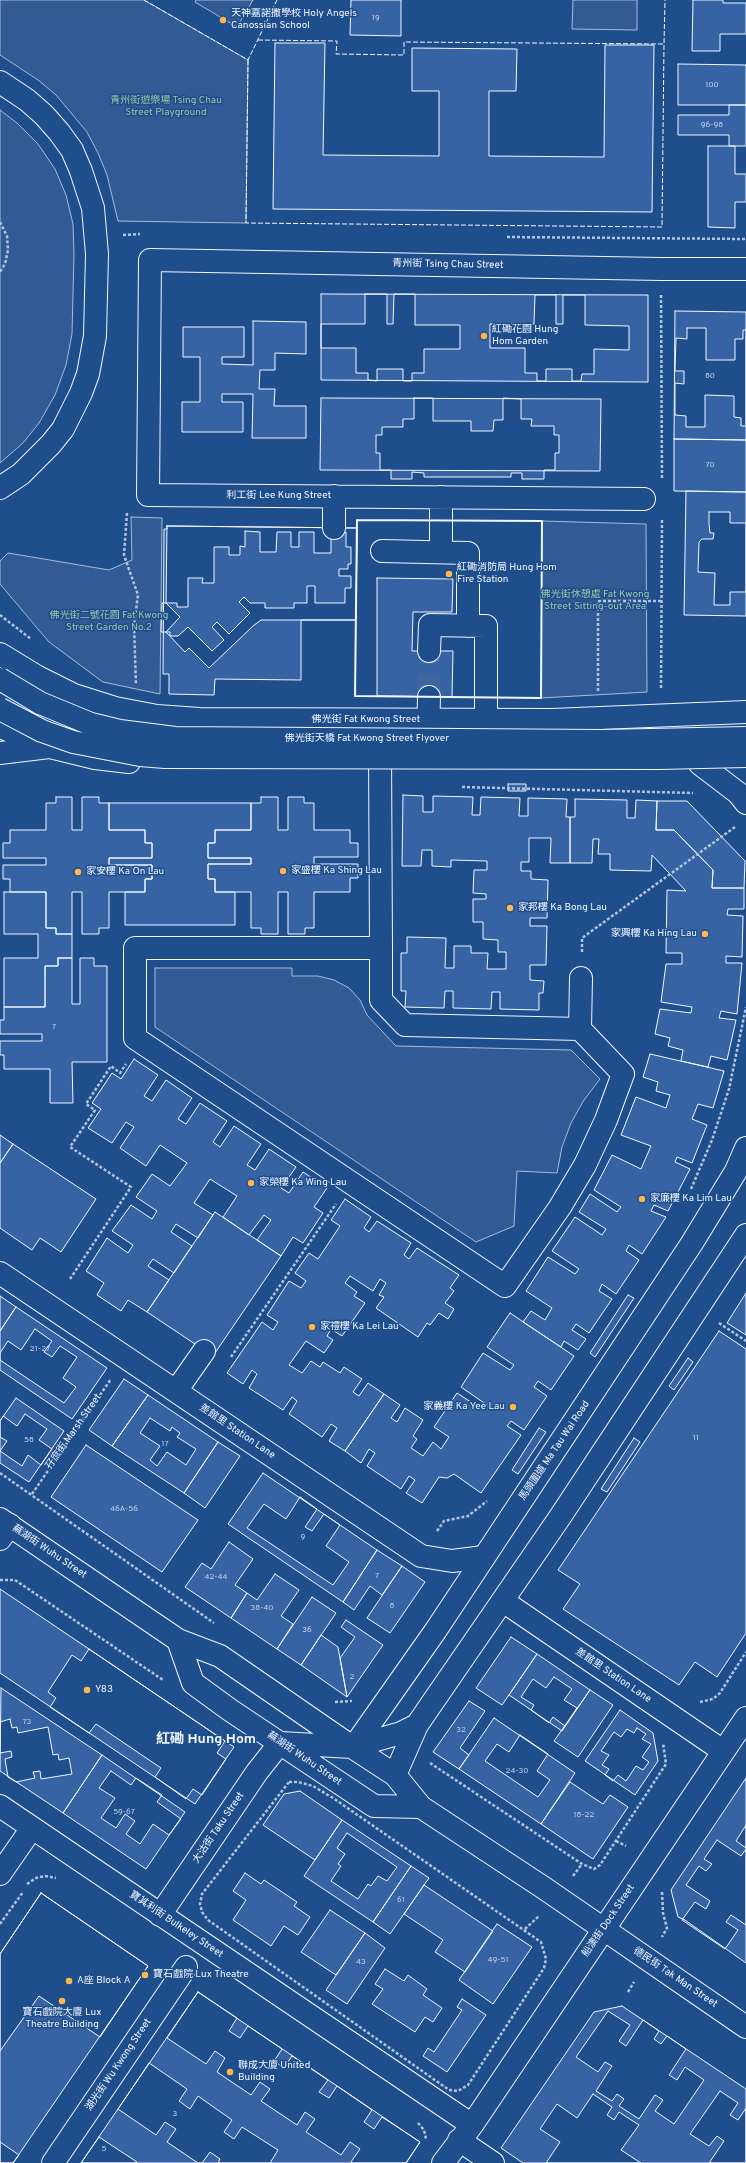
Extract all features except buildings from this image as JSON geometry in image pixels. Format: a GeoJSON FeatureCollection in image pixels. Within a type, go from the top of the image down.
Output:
{"type":"FeatureCollection","features":[{"type":"Feature","properties":{"kind":"street"},"geometry":{"type":"LineString","coordinates":[[0,82],[27,100],[44,115],[72,150],[81,171],[93,208],[97,254],[95,336],[88,374],[81,393],[63,429],[51,444],[21,474],[0,488]]}},
{"type":"Feature","properties":{"kind":"street","name":"青州街 Tsing Chau Street"},"geometry":{"type":"LineString","coordinates":[[150,260],[645,269],[746,269]]}},
{"type":"Feature","properties":{"kind":"street","name":"利工街 Lee Kung Street"},"geometry":{"type":"LineString","coordinates":[[150,260],[148,495],[644,499]]}},
{"type":"Feature","properties":{"kind":"street"},"geometry":{"type":"LineString","coordinates":[[334,496],[334,528]]}},
{"type":"Feature","properties":{"kind":"street"},"geometry":{"type":"LineString","coordinates":[[441,552],[442,497]]}},
{"type":"Feature","properties":{"kind":"street"},"geometry":{"type":"LineString","coordinates":[[382,551],[468,552],[468,626]]}},
{"type":"Feature","properties":{"kind":"street"},"geometry":{"type":"LineString","coordinates":[[429,651],[430,625],[486,626],[486,763]]}},
{"type":"Feature","properties":{"kind":"street","name":"佛光街 Fat Kwong Street"},"geometry":{"type":"LineString","coordinates":[[0,654],[36,676],[74,695],[115,708],[157,716],[199,719],[552,720],[746,712]]}},
{"type":"Feature","properties":{"kind":"street","name":"佛光街天橋 Fat Kwong Street Flyover"},"geometry":{"type":"LineString","coordinates":[[0,679],[40,703],[91,724],[120,731],[175,738],[602,741],[746,738]]}},
{"type":"Feature","properties":{"kind":"street"},"geometry":{"type":"LineString","coordinates":[[428,763],[429,697]]}},
{"type":"Feature","properties":{"kind":"street","name":"佛光街天橋 Fat Kwong Street Flyover"},"geometry":{"type":"LineString","coordinates":[[0,710],[42,731],[73,742],[132,754],[165,757],[659,758],[746,756]]}},
{"type":"Feature","properties":{"kind":"street"},"geometry":{"type":"LineString","coordinates":[[0,727],[50,747],[95,758],[140,763],[380,756],[428,763],[700,764],[746,761]]}},
{"type":"Feature","properties":{"kind":"street"},"geometry":{"type":"LineString","coordinates":[[0,753],[50,747]]}},
{"type":"Feature","properties":{"kind":"street"},"geometry":{"type":"LineString","coordinates":[[380,756],[381,1000],[405,1026],[580,1029]]}},
{"type":"Feature","properties":{"kind":"street"},"geometry":{"type":"LineString","coordinates":[[700,764],[738,793],[746,803]]}},
{"type":"Feature","properties":{"kind":"street"},"geometry":{"type":"LineString","coordinates":[[381,948],[135,948],[135,1038],[506,1286],[560,1207],[585,1165],[606,1120],[623,1074],[580,1029],[581,978]]}},
{"type":"Feature","properties":{"kind":"street","name":"馬頭圍道 Ma Tau Wai Road"},"geometry":{"type":"LineString","coordinates":[[352,1747],[413,1664],[692,1244],[741,1174],[746,1148]]}},
{"type":"Feature","properties":{"kind":"street"},"geometry":{"type":"LineString","coordinates":[[395,1775],[416,1724],[503,1601],[746,1235]]}},
{"type":"Feature","properties":{"kind":"street","name":"差館里 Station Lane"},"geometry":{"type":"LineString","coordinates":[[0,1272],[421,1556],[452,1561],[484,1557]]}},
{"type":"Feature","properties":{"kind":"street"},"geometry":{"type":"LineString","coordinates":[[176,1391],[204,1351]]}},
{"type":"Feature","properties":{"kind":"street","name":"蕪湖街 Wuhu Street"},"geometry":{"type":"LineString","coordinates":[[3,1528],[178,1640],[220,1656],[395,1775],[421,1808],[603,1929]]}},
{"type":"Feature","properties":{"kind":"street","name":"差館里 Station Lane"},"geometry":{"type":"LineString","coordinates":[[503,1601],[723,1751]]}},
{"type":"Feature","properties":{"kind":"street","name":"蕪湖街 Wuhu Street"},"geometry":{"type":"LineString","coordinates":[[178,1640],[193,1683],[374,1806],[421,1808]]}},
{"type":"Feature","properties":{"kind":"street","name":"船澳街 Dock Street"},"geometry":{"type":"LineString","coordinates":[[443,2163],[466,2133],[746,1718]]}},
{"type":"Feature","properties":{"kind":"street"},"geometry":{"type":"LineString","coordinates":[[280,1743],[352,1747],[395,1735],[416,1724]]}},
{"type":"Feature","properties":{"kind":"street","name":"大沽街 Taku Street"},"geometry":{"type":"LineString","coordinates":[[160,1915],[257,1772],[280,1743]]}},
{"type":"Feature","properties":{"kind":"street","name":"寶其利街 Bulkeley Street"},"geometry":{"type":"LineString","coordinates":[[0,1806],[160,1915],[466,2133],[494,2163]]}},
{"type":"Feature","properties":{"kind":"street"},"geometry":{"type":"LineString","coordinates":[[0,1874],[32,1828]]}},
{"type":"Feature","properties":{"kind":"street","name":"德民街 Tak Man Street"},"geometry":{"type":"LineString","coordinates":[[603,1929],[746,2027]]}},
{"type":"Feature","properties":{"kind":"street","name":"湖光街 Wu Kwong Street"},"geometry":{"type":"LineString","coordinates":[[53,2163],[186,1967]]}},
{"type":"Feature","properties":{"kind":"path"},"geometry":{"type":"LineString","coordinates":[[0,222],[7,236],[8,250],[5,264],[0,272]]}},
{"type":"Feature","properties":{"kind":"path"},"geometry":{"type":"LineString","coordinates":[[128,509],[124,555],[138,595],[134,626],[136,692]]}},
{"type":"Feature","properties":{"kind":"path"},"geometry":{"type":"LineString","coordinates":[[598,695],[598,601],[662,601]]}},
{"type":"Feature","properties":{"kind":"path"},"geometry":{"type":"LineString","coordinates":[[460,787],[691,793],[698,795]]}},
{"type":"Feature","properties":{"kind":"path"},"geometry":{"type":"LineString","coordinates":[[581,978],[582,938],[740,824]]}},
{"type":"Feature","properties":{"kind":"path"},"geometry":{"type":"LineString","coordinates":[[688,1195],[712,1140],[729,1089],[746,1006]]}},
{"type":"Feature","properties":{"kind":"path"},"geometry":{"type":"LineString","coordinates":[[70,1279],[131,1187],[70,1147],[95,1110],[86,1104],[111,1066],[120,1072],[141,1042]]}},
{"type":"Feature","properties":{"kind":"path"},"geometry":{"type":"LineString","coordinates":[[231,1358],[351,1182]]}},
{"type":"Feature","properties":{"kind":"path","name":"孖庶街 Marsh Street"},"geometry":{"type":"LineString","coordinates":[[32,1494],[112,1377]]}},
{"type":"Feature","properties":{"kind":"path"},"geometry":{"type":"LineString","coordinates":[[0,1473],[221,1628]]}},
{"type":"Feature","properties":{"kind":"path"},"geometry":{"type":"LineString","coordinates":[[444,1521],[468,1516],[478,1510],[491,1494]]}},
{"type":"Feature","properties":{"kind":"path"},"geometry":{"type":"LineString","coordinates":[[0,1580],[15,1580],[164,1681]]}},
{"type":"Feature","properties":{"kind":"path"},"geometry":{"type":"LineString","coordinates":[[695,1702],[713,1699],[720,1693],[746,1652]]}},
{"type":"Feature","properties":{"kind":"path"},"geometry":{"type":"LineString","coordinates":[[330,1700],[336,1702],[355,1701]]}},
{"type":"Feature","properties":{"kind":"path"},"geometry":{"type":"LineString","coordinates":[[426,1757],[432,1766],[582,1864],[594,1869],[600,1865],[666,1764],[662,1735]]}},
{"type":"Feature","properties":{"kind":"path"},"geometry":{"type":"LineString","coordinates":[[288,1782],[298,1782],[314,1786],[541,1942],[546,1959],[544,1968],[468,2085],[458,2091],[449,2090],[435,2081],[208,1920],[202,1912],[200,1904],[202,1894],[282,1788],[288,1782]]}},
{"type":"Feature","properties":{"kind":"path"},"geometry":{"type":"LineString","coordinates":[[417,2121],[424,2130],[426,2139],[424,2145]]}},
{"type":"Feature","properties":{"kind":"green space","name":"青州街遊樂場 Tsing Chau Street Playground"},"geometry":{"type":"Polygon","coordinates":[[[0,0],[144,0],[248,60],[246,223],[118,221],[107,175],[87,132],[56,95],[38,80],[0,55],[0,0]]]}},
{"type":"Feature","properties":{"kind":"green space"},"geometry":{"type":"Polygon","coordinates":[[[196,0],[253,0],[237,27],[195,2],[196,0]]]}},
{"type":"Feature","properties":{"kind":"green space"},"geometry":{"type":"Polygon","coordinates":[[[573,0],[637,0],[637,30],[572,29],[573,0]]]}},
{"type":"Feature","properties":{"kind":"green space"},"geometry":{"type":"Polygon","coordinates":[[[0,110],[17,123],[38,144],[55,169],[66,195],[73,224],[74,254],[72,334],[66,365],[55,395],[39,423],[23,443],[0,463],[0,110]]]}},
{"type":"Feature","properties":{"kind":"green space","name":"佛光街二號花園 Fat Kwong Street Garden No.2"},"geometry":{"type":"Polygon","coordinates":[[[131,517],[162,518],[160,694],[103,682],[49,642],[0,584],[0,561],[8,553],[109,570],[132,560],[131,517]]]}},
{"type":"Feature","properties":{"kind":"green space","name":"佛光街休憩處 Fat Kwong Street Sitting-out Area"},"geometry":{"type":"Polygon","coordinates":[[[542,521],[646,524],[647,692],[541,698],[542,521]]]}},
{"type":"Feature","properties":{"kind":"green space"},"geometry":{"type":"Polygon","coordinates":[[[155,968],[292,968],[292,976],[318,976],[334,980],[349,988],[360,1000],[367,1015],[396,1046],[571,1050],[600,1079],[584,1100],[571,1123],[562,1147],[557,1173],[517,1171],[514,1226],[476,1242],[155,1027],[155,968]]]}},
{"type":"Feature","properties":{"kind":"tunnel"},"geometry":{"type":"LineString","coordinates":[[429,651],[429,697]]}},
{"type":"Feature","properties":{"kind":"fence"},"geometry":{"type":"LineString","coordinates":[[144,0],[248,60],[277,0]]}},
{"type":"Feature","properties":{"kind":"fence"},"geometry":{"type":"LineString","coordinates":[[258,40],[337,41],[336,54],[404,55],[404,42],[664,44],[665,0]]}},
{"type":"Feature","properties":{"kind":"fence"},"geometry":{"type":"LineString","coordinates":[[248,60],[246,223],[662,227],[664,44]]}},
{"type":"Feature","properties":{"kind":"wall"},"geometry":{"type":"LineString","coordinates":[[357,520],[542,521],[541,698],[355,696],[357,520]]}},
{"type":"Feature","properties":{"kind":"place","name":"天神嘉諾撒學校 Holy Angels Canossian School"},"geometry":{"type":"Point","coordinates":[223,20]}},
{"type":"Feature","properties":{"kind":"place","name":"紅磡花園 Hung Hom Garden"},"geometry":{"type":"Point","coordinates":[484,336]}},
{"type":"Feature","properties":{"kind":"place","name":"紅磡消防局 Hung Hom Fire Station"},"geometry":{"type":"Point","coordinates":[449,574]}},
{"type":"Feature","properties":{"kind":"place","name":"家盛樓 Ka Shing Lau"},"geometry":{"type":"Point","coordinates":[283,871]}},
{"type":"Feature","properties":{"kind":"place","name":"家安樓 Ka On Lau"},"geometry":{"type":"Point","coordinates":[78,872]}},
{"type":"Feature","properties":{"kind":"place","name":"家邦樓 Ka Bong Lau"},"geometry":{"type":"Point","coordinates":[510,908]}},
{"type":"Feature","properties":{"kind":"place","name":"家興樓 Ka Hing Lau"},"geometry":{"type":"Point","coordinates":[705,934]}},
{"type":"Feature","properties":{"kind":"place","name":"家榮樓 Ka Wing Lau"},"geometry":{"type":"Point","coordinates":[251,1183]}},
{"type":"Feature","properties":{"kind":"place","name":"家廉樓 Ka Lim Lau"},"geometry":{"type":"Point","coordinates":[642,1199]}},
{"type":"Feature","properties":{"kind":"place","name":"家禮樓 Ka Lei Lau"},"geometry":{"type":"Point","coordinates":[312,1327]}},
{"type":"Feature","properties":{"kind":"place","name":"家義樓 Ka Yee Lau"},"geometry":{"type":"Point","coordinates":[513,1407]}},
{"type":"Feature","properties":{"kind":"place","name":"Y83"},"geometry":{"type":"Point","coordinates":[87,1690]}},
{"type":"Feature","properties":{"kind":"place","name":"寶石戲院 Lux Theatre"},"geometry":{"type":"Point","coordinates":[145,1975]}},
{"type":"Feature","properties":{"kind":"place","name":"A座 Block A"},"geometry":{"type":"Point","coordinates":[69,1981]}},
{"type":"Feature","properties":{"kind":"place","name":"寶石戲院大廈 Lux Theatre Building"},"geometry":{"type":"Point","coordinates":[62,2001]}},
{"type":"Feature","properties":{"kind":"place","name":"聯成大廈 United Building"},"geometry":{"type":"Point","coordinates":[230,2072]}},
{"type":"Feature","properties":{"kind":"district","name":"紅磡 Hung Hom"},"geometry":{"type":"Point","coordinates":[206,1740]}}]}
